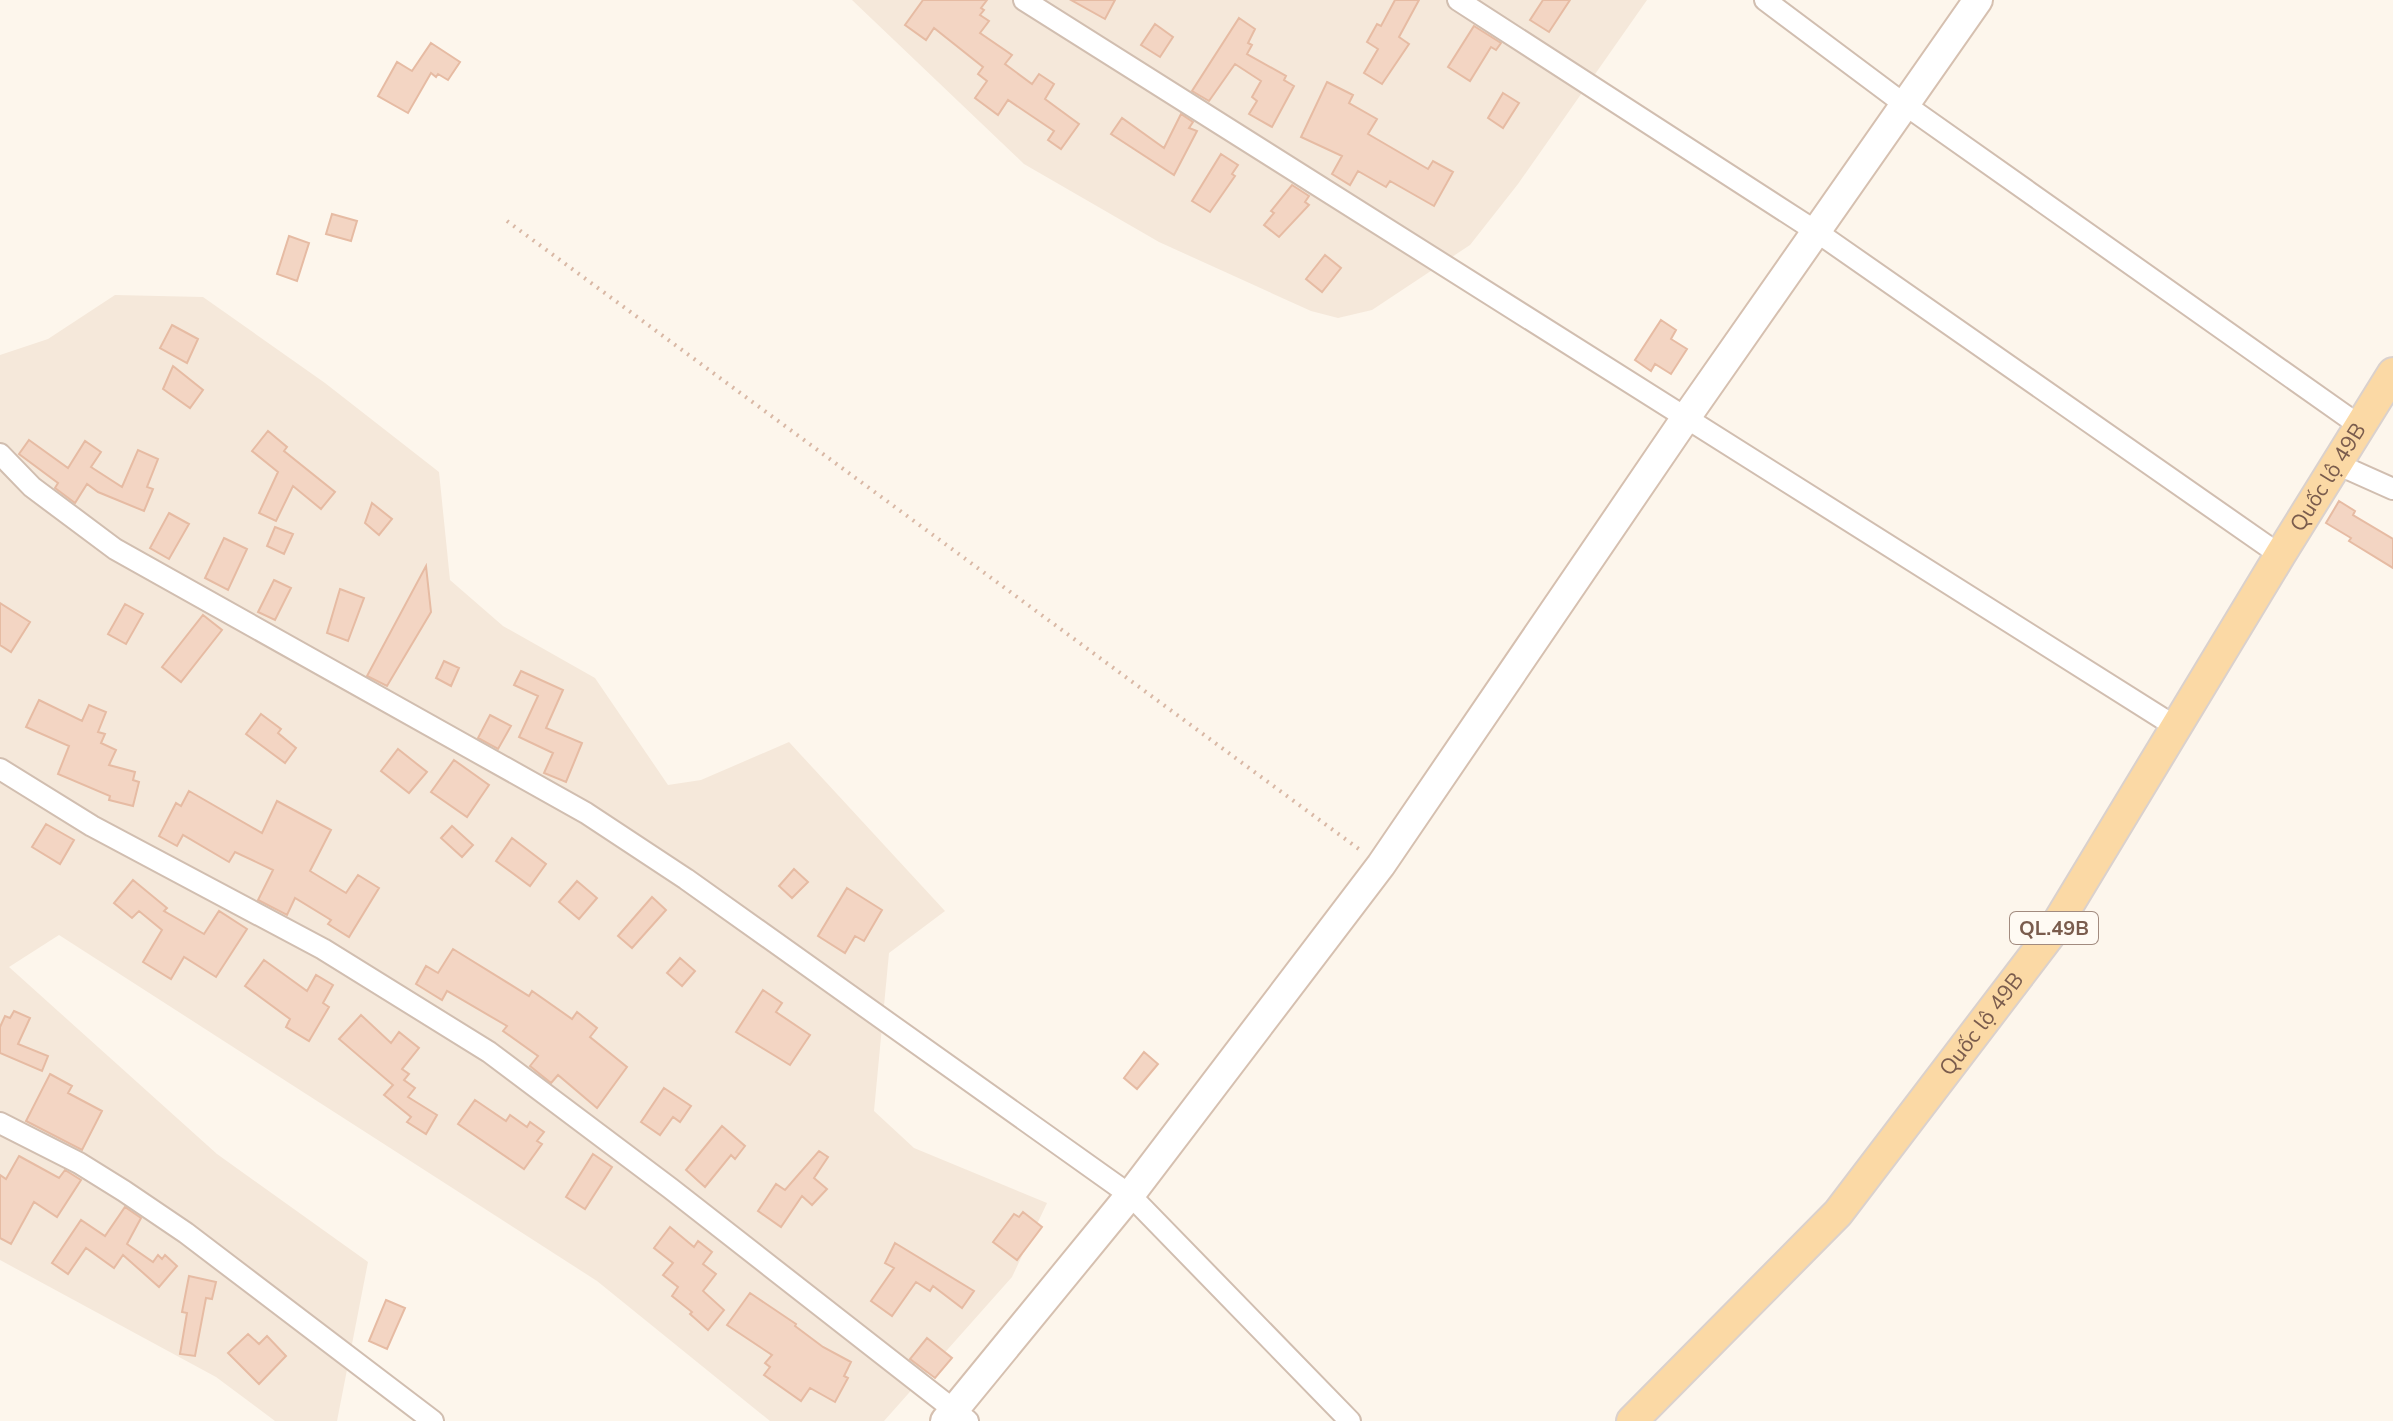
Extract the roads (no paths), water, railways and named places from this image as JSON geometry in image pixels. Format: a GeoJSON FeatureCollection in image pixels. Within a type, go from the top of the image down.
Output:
{"type":"FeatureCollection","features":[{"type":"Feature","properties":{"kind":"main road","name":"Quốc lộ 49B"},"geometry":{"type":"LineString","coordinates":[[1632,1421],[1838,1213],[2052,932],[2393,373]]}},
{"type":"Feature","properties":{"kind":"street"},"geometry":{"type":"LineString","coordinates":[[1024,0],[2176,727]]}},
{"type":"Feature","properties":{"kind":"street"},"geometry":{"type":"LineString","coordinates":[[1458,0],[1817,232],[2280,555]]}},
{"type":"Feature","properties":{"kind":"street"},"geometry":{"type":"LineString","coordinates":[[1765,0],[1904,104],[2360,426]]}},
{"type":"Feature","properties":{"kind":"street"},"geometry":{"type":"LineString","coordinates":[[0,769],[92,826],[323,949],[489,1052],[658,1178],[956,1417],[1130,1195],[1381,865],[1685,419],[1978,0]]}},
{"type":"Feature","properties":{"kind":"street"},"geometry":{"type":"LineString","coordinates":[[0,454],[32,487],[115,549],[586,813],[686,879],[1130,1195],[1350,1421]]}},
{"type":"Feature","properties":{"kind":"street"},"geometry":{"type":"LineString","coordinates":[[2337,464],[2393,489]]}},
{"type":"Feature","properties":{"kind":"street"},"geometry":{"type":"LineString","coordinates":[[0,1123],[79,1163],[186,1233],[433,1421]]}}]}
